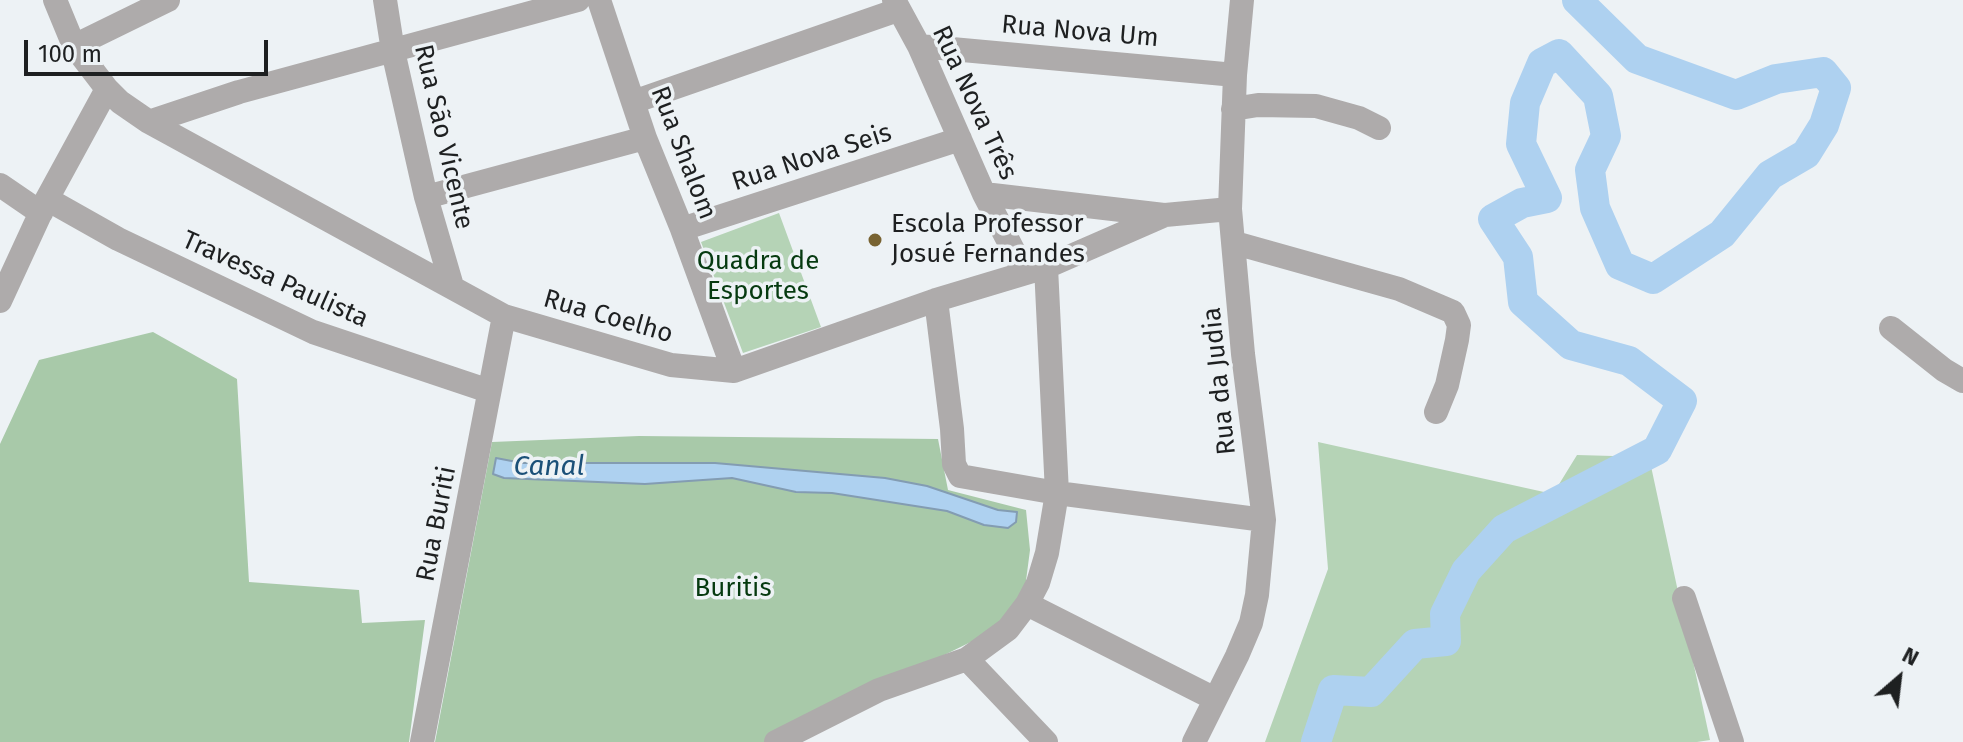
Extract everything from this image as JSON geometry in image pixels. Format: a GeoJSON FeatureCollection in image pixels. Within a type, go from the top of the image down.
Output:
{"type":"FeatureCollection","features":[{"type":"Feature","properties":{"kind":"street","name":"Rua Coelho"},"geometry":{"type":"LineString","coordinates":[[55,0],[74,46],[107,89],[149,122],[504,316],[671,365],[734,371],[936,300],[1036,270],[1165,215],[1230,209]]}},
{"type":"Feature","properties":{"kind":"street"},"geometry":{"type":"LineString","coordinates":[[74,46],[168,0]]}},
{"type":"Feature","properties":{"kind":"street","name":"Rua São Vicente"},"geometry":{"type":"LineString","coordinates":[[385,0],[393,51],[426,197],[452,286]]}},
{"type":"Feature","properties":{"kind":"street"},"geometry":{"type":"LineString","coordinates":[[149,122],[239,92],[578,0]]}},
{"type":"Feature","properties":{"kind":"street","name":"Rua Shalom"},"geometry":{"type":"LineString","coordinates":[[599,0],[645,138],[734,371]]}},
{"type":"Feature","properties":{"kind":"street","name":"Rua da Judia"},"geometry":{"type":"LineString","coordinates":[[1194,742],[1251,623],[1257,595],[1264,520],[1243,354],[1230,209],[1233,109],[1242,0]]}},
{"type":"Feature","properties":{"kind":"street"},"geometry":{"type":"LineString","coordinates":[[633,102],[896,5]]}},
{"type":"Feature","properties":{"kind":"street","name":"Rua Nova Três"},"geometry":{"type":"LineString","coordinates":[[896,5],[919,46],[984,194],[1036,270]]}},
{"type":"Feature","properties":{"kind":"street","name":"Rua Nova Um"},"geometry":{"type":"LineString","coordinates":[[919,46],[1235,75]]}},
{"type":"Feature","properties":{"kind":"street"},"geometry":{"type":"LineString","coordinates":[[0,301],[7,271],[107,89]]}},
{"type":"Feature","properties":{"kind":"street"},"geometry":{"type":"LineString","coordinates":[[1233,109],[1258,105],[1316,106],[1359,118],[1379,128]]}},
{"type":"Feature","properties":{"kind":"street"},"geometry":{"type":"LineString","coordinates":[[426,197],[645,138]]}},
{"type":"Feature","properties":{"kind":"street","name":"Rua Nova Seis"},"geometry":{"type":"LineString","coordinates":[[682,229],[960,139]]}},
{"type":"Feature","properties":{"kind":"street","name":"Travessa Paulista"},"geometry":{"type":"LineString","coordinates":[[0,185],[313,332],[489,391]]}},
{"type":"Feature","properties":{"kind":"street"},"geometry":{"type":"LineString","coordinates":[[984,194],[1165,215]]}},
{"type":"Feature","properties":{"kind":"street"},"geometry":{"type":"LineString","coordinates":[[1235,243],[1399,289],[1453,312],[1459,325],[1457,340],[1447,385],[1436,412]]}},
{"type":"Feature","properties":{"kind":"street"},"geometry":{"type":"LineString","coordinates":[[776,742],[821,732],[879,690],[967,659],[1008,629],[1027,604],[1038,583],[1047,553],[1057,493],[1036,270]]}},
{"type":"Feature","properties":{"kind":"street"},"geometry":{"type":"LineString","coordinates":[[936,300],[954,464],[960,476],[1057,493],[1264,520]]}},
{"type":"Feature","properties":{"kind":"street","name":"Rua Buriti"},"geometry":{"type":"LineString","coordinates":[[422,742],[504,316]]}},
{"type":"Feature","properties":{"kind":"street"},"geometry":{"type":"LineString","coordinates":[[1891,328],[1944,370],[1963,381]]}},
{"type":"Feature","properties":{"kind":"street"},"geometry":{"type":"LineString","coordinates":[[1684,598],[1732,742]]}},
{"type":"Feature","properties":{"kind":"street"},"geometry":{"type":"LineString","coordinates":[[1027,604],[1215,699]]}},
{"type":"Feature","properties":{"kind":"street"},"geometry":{"type":"LineString","coordinates":[[967,659],[1046,742]]}},
{"type":"Feature","properties":{"kind":"green space","name":"Quadra de Esportes"},"geometry":{"type":"Polygon","coordinates":[[[779,213],[821,327],[743,353],[701,242],[779,213]]]}},
{"type":"Feature","properties":{"kind":"green space"},"geometry":{"type":"Polygon","coordinates":[[[153,332],[237,379],[249,582],[359,590],[362,623],[425,620],[409,742],[0,742],[0,444],[39,360],[153,332]]]}},
{"type":"Feature","properties":{"kind":"green space","name":"Buritis"},"geometry":{"type":"Polygon","coordinates":[[[639,436],[938,439],[948,490],[1026,510],[1030,550],[1024,596],[993,631],[768,742],[435,742],[492,442],[639,436]]]}},
{"type":"Feature","properties":{"kind":"green space"},"geometry":{"type":"Polygon","coordinates":[[[1318,442],[1553,494],[1577,455],[1649,457],[1710,740],[1265,742],[1328,569],[1318,442]]]}},
{"type":"Feature","properties":{"kind":"water","name":"Canal"},"geometry":{"type":"Polygon","coordinates":[[[496,458],[522,463],[715,463],[885,478],[927,486],[998,510],[1017,512],[1016,522],[1008,528],[984,525],[947,511],[832,493],[796,492],[732,478],[645,484],[504,478],[493,474],[496,458]]]}},
{"type":"Feature","properties":{"kind":"waterway"},"geometry":{"type":"LineString","coordinates":[[1316,742],[1333,690],[1371,692],[1415,644],[1446,641],[1445,614],[1466,571],[1504,529],[1657,450],[1682,401],[1629,361],[1571,345],[1523,302],[1518,257],[1493,219],[1522,203],[1547,198],[1521,144],[1525,103],[1542,63],[1559,54],[1598,96],[1606,136],[1590,170],[1595,208],[1620,265],[1653,279],[1722,234],[1770,175],[1806,154],[1824,125],[1836,88],[1823,72],[1776,79],[1736,95],[1637,59],[1577,0]]}},
{"type":"Feature","properties":{"kind":"place","name":"Escola Professor Josué Fernandes"},"geometry":{"type":"Point","coordinates":[875,240]}}]}
